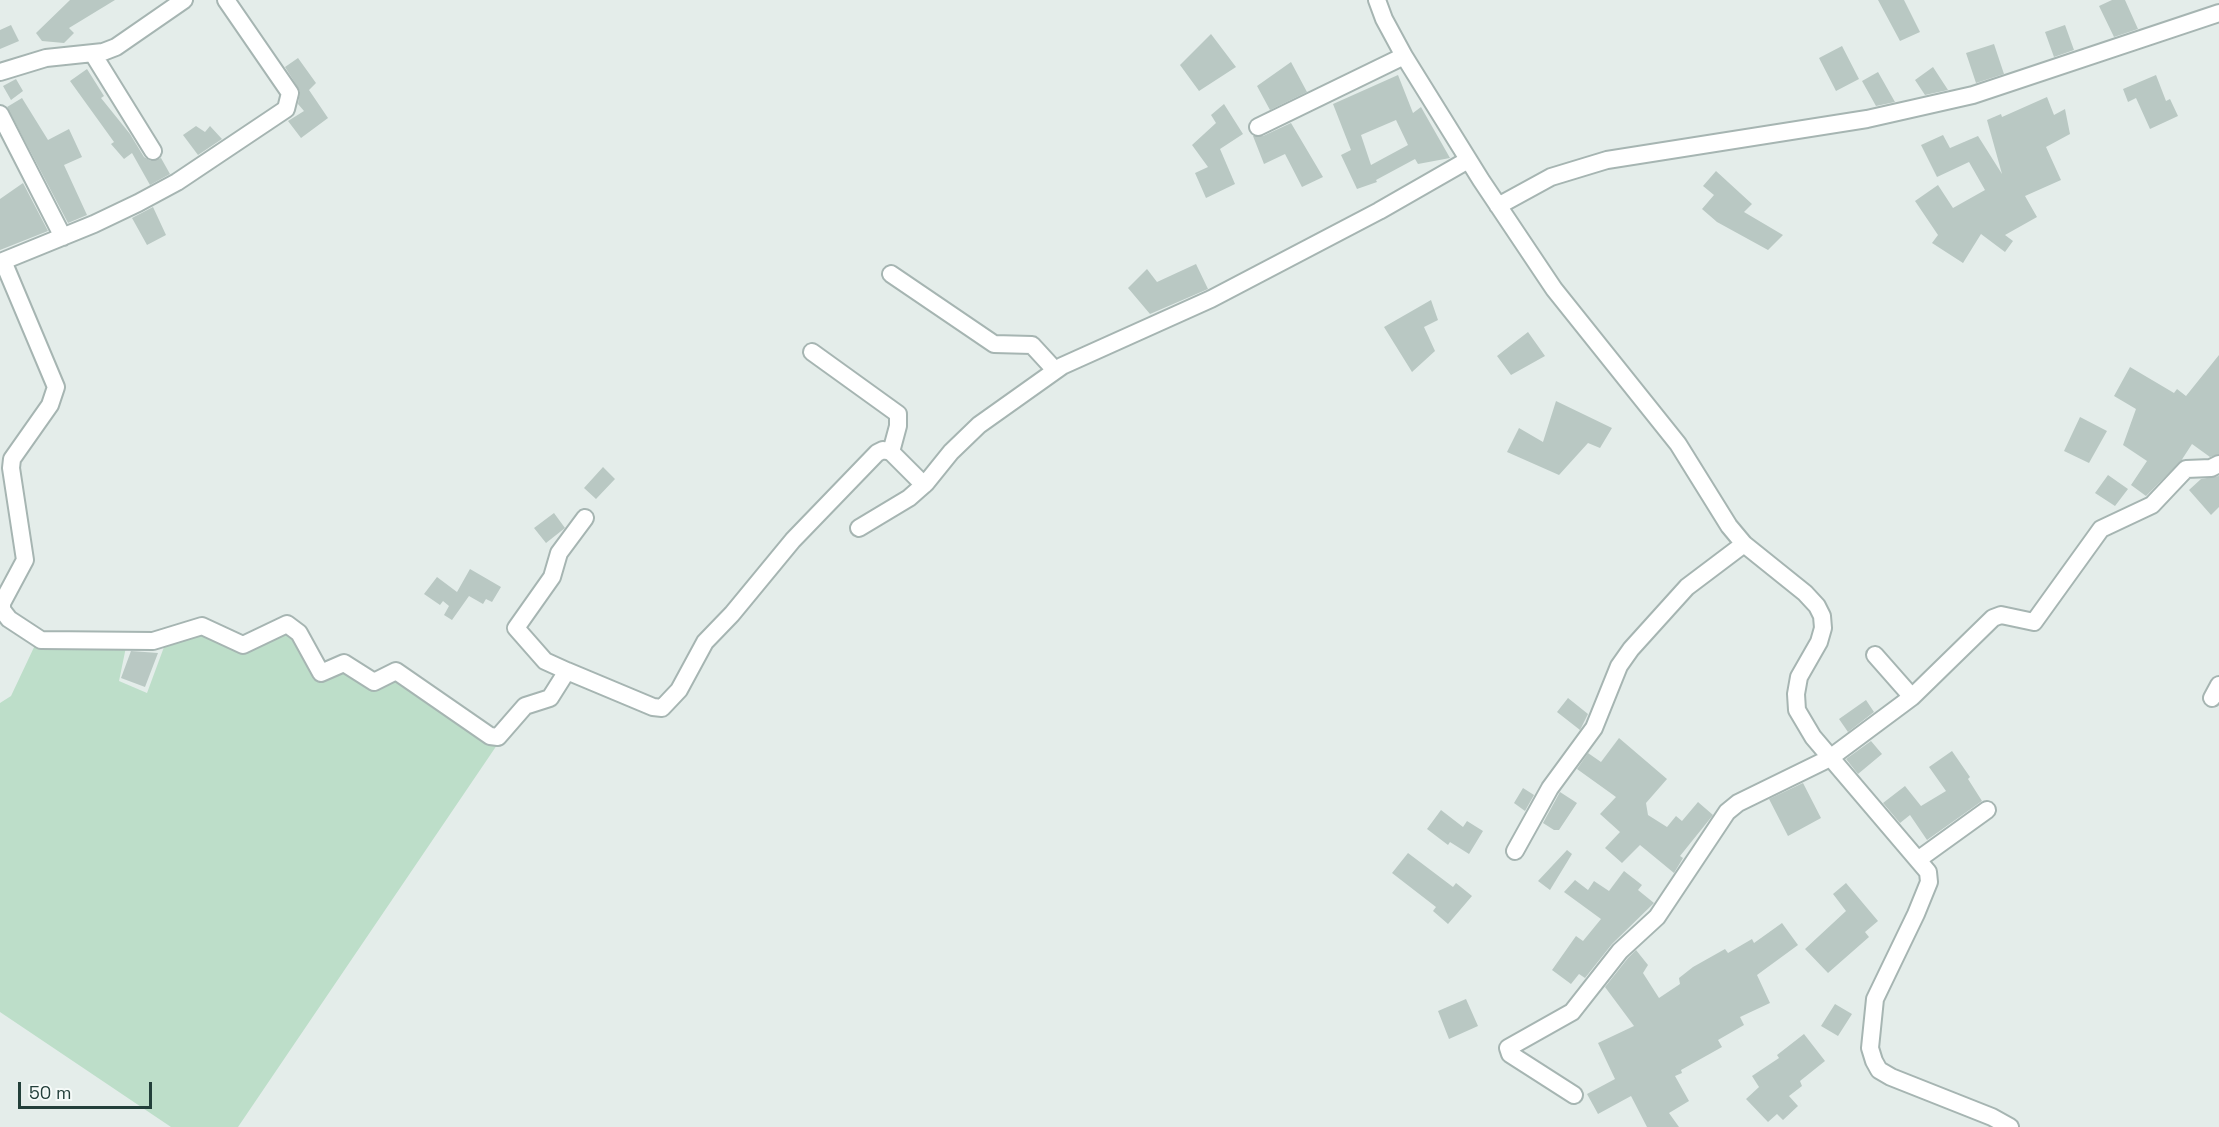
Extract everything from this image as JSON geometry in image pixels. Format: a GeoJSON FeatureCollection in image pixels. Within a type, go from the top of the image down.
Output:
{"type":"FeatureCollection","features":[{"type":"Feature","properties":{"kind":"street"},"geometry":{"type":"LineString","coordinates":[[0,72],[46,58],[93,54],[116,47],[184,0]]}},
{"type":"Feature","properties":{"kind":"street"},"geometry":{"type":"LineString","coordinates":[[226,0],[290,93],[286,109],[177,182],[94,224],[1,261],[56,387],[53,399],[12,459],[11,468],[25,560],[2,603],[2,610],[9,619],[45,640],[81,642],[108,639],[153,642],[202,627],[211,628],[243,645],[287,624],[299,633],[321,673],[344,663],[374,682],[396,671],[490,736],[498,738],[525,706],[550,698],[567,671]]}},
{"type":"Feature","properties":{"kind":"street"},"geometry":{"type":"LineString","coordinates":[[1377,0],[1384,19],[1404,56],[1468,160],[1554,289],[1678,444],[1712,502],[1744,544],[1805,593],[1822,616],[1819,642],[1799,677],[1796,694],[1801,720],[1830,758],[1928,872],[1929,882],[1875,999],[1870,1031],[1872,1054],[1879,1070],[1891,1077],[1992,1117],[2010,1127]]}},
{"type":"Feature","properties":{"kind":"street"},"geometry":{"type":"LineString","coordinates":[[1498,206],[1551,177],[1607,160],[1867,119],[1973,95],[2219,13]]}},
{"type":"Feature","properties":{"kind":"street"},"geometry":{"type":"LineString","coordinates":[[93,54],[153,151]]}},
{"type":"Feature","properties":{"kind":"street"},"geometry":{"type":"LineString","coordinates":[[1258,128],[1404,56]]}},
{"type":"Feature","properties":{"kind":"street"},"geometry":{"type":"LineString","coordinates":[[0,114],[63,237]]}},
{"type":"Feature","properties":{"kind":"street"},"geometry":{"type":"LineString","coordinates":[[859,528],[924,485],[951,452],[979,425],[1055,370],[1211,299],[1369,217],[1468,160]]}},
{"type":"Feature","properties":{"kind":"street"},"geometry":{"type":"LineString","coordinates":[[891,274],[994,344],[1032,345],[1055,370]]}},
{"type":"Feature","properties":{"kind":"street"},"geometry":{"type":"LineString","coordinates":[[812,352],[898,414],[898,426],[891,452]]}},
{"type":"Feature","properties":{"kind":"street"},"geometry":{"type":"LineString","coordinates":[[585,518],[559,553],[552,577],[516,628],[545,662],[653,707],[662,708],[679,690],[705,642],[732,614],[793,540],[877,453],[883,450],[891,452],[924,485]]}},
{"type":"Feature","properties":{"kind":"street"},"geometry":{"type":"LineString","coordinates":[[1574,1095],[1510,1054],[1508,1048],[1572,1012],[1620,951],[1656,917],[1727,812],[1738,803],[1830,758],[1912,697],[1993,618],[2001,615],[2034,622],[2101,530],[2152,506],[2186,469],[2211,468],[2219,464]]}},
{"type":"Feature","properties":{"kind":"street"},"geometry":{"type":"LineString","coordinates":[[1515,851],[1550,788],[1594,728],[1619,666],[1631,649],[1687,586],[1744,544]]}},
{"type":"Feature","properties":{"kind":"street"},"geometry":{"type":"LineString","coordinates":[[1875,656],[1912,697]]}},
{"type":"Feature","properties":{"kind":"street"},"geometry":{"type":"LineString","coordinates":[[1919,859],[1987,810]]}},
{"type":"Feature","properties":{"kind":"green space"},"geometry":{"type":"Polygon","coordinates":[[[287,631],[319,680],[343,669],[375,690],[396,678],[497,745],[238,1127],[171,1127],[0,1012],[0,703],[11,696],[36,643],[126,647],[119,681],[147,693],[164,647],[205,634],[242,652],[287,631]]]}},
{"type":"Feature","properties":{"kind":"building"},"geometry":{"type":"Polygon","coordinates":[[[70,0],[115,0],[69,28],[74,33],[64,43],[42,41],[36,33],[70,0]]]}},
{"type":"Feature","properties":{"kind":"building"},"geometry":{"type":"Polygon","coordinates":[[[1878,0],[1904,0],[1920,32],[1900,41],[1878,0]]]}},
{"type":"Feature","properties":{"kind":"building"},"geometry":{"type":"Polygon","coordinates":[[[2112,0],[2125,0],[2138,29],[2114,37],[2099,6],[2112,0]]]}},
{"type":"Feature","properties":{"kind":"building"},"geometry":{"type":"Polygon","coordinates":[[[11,25],[19,41],[0,49],[0,30],[11,25]]]}},
{"type":"Feature","properties":{"kind":"building"},"geometry":{"type":"Polygon","coordinates":[[[2065,25],[2074,50],[2054,57],[2045,32],[2065,25]]]}},
{"type":"Feature","properties":{"kind":"building"},"geometry":{"type":"Polygon","coordinates":[[[1211,34],[1236,67],[1199,91],[1180,65],[1211,34]]]}},
{"type":"Feature","properties":{"kind":"building"},"geometry":{"type":"Polygon","coordinates":[[[1994,44],[2004,74],[1976,83],[1966,53],[1994,44]]]}},
{"type":"Feature","properties":{"kind":"building"},"geometry":{"type":"Polygon","coordinates":[[[1842,46],[1859,79],[1836,91],[1819,58],[1842,46]]]}},
{"type":"Feature","properties":{"kind":"building"},"geometry":{"type":"Polygon","coordinates":[[[298,58],[316,83],[309,90],[328,118],[301,138],[288,121],[304,111],[298,104],[300,91],[285,67],[298,58]]]}},
{"type":"Feature","properties":{"kind":"building"},"geometry":{"type":"Polygon","coordinates":[[[1291,62],[1307,92],[1270,110],[1257,86],[1291,62]]]}},
{"type":"Feature","properties":{"kind":"building"},"geometry":{"type":"Polygon","coordinates":[[[1933,67],[1948,90],[1925,95],[1915,80],[1933,67]]]}},
{"type":"Feature","properties":{"kind":"building"},"geometry":{"type":"Polygon","coordinates":[[[87,69],[104,96],[101,98],[130,134],[144,157],[151,161],[161,158],[170,174],[150,185],[132,153],[124,159],[111,144],[114,142],[70,81],[87,69]]]}},
{"type":"Feature","properties":{"kind":"building"},"geometry":{"type":"Polygon","coordinates":[[[1878,72],[1895,102],[1876,106],[1862,81],[1878,72]]]}},
{"type":"Feature","properties":{"kind":"building"},"geometry":{"type":"Polygon","coordinates":[[[1398,75],[1413,113],[1421,107],[1450,158],[1418,164],[1415,159],[1376,180],[1377,182],[1357,189],[1341,155],[1351,150],[1333,104],[1398,75]],[[1396,120],[1361,135],[1371,165],[1408,145],[1396,120]]]}},
{"type":"Feature","properties":{"kind":"building"},"geometry":{"type":"Polygon","coordinates":[[[2156,75],[2166,101],[2170,99],[2178,116],[2150,129],[2136,98],[2128,102],[2123,89],[2156,75]]]}},
{"type":"Feature","properties":{"kind":"building"},"geometry":{"type":"Polygon","coordinates":[[[16,79],[23,91],[11,100],[3,86],[16,79]]]}},
{"type":"Feature","properties":{"kind":"building"},"geometry":{"type":"Polygon","coordinates":[[[2047,97],[2054,115],[2065,109],[2070,134],[2046,147],[2061,180],[2025,196],[2037,217],[2005,235],[2013,241],[2005,252],[1981,234],[1963,263],[1932,243],[1938,235],[1915,201],[1938,185],[1953,208],[1985,190],[1969,162],[1937,177],[1921,145],[1943,135],[1950,148],[1978,136],[2002,174],[1987,120],[2001,114],[2002,117],[2047,97]]]}},
{"type":"Feature","properties":{"kind":"building"},"geometry":{"type":"Polygon","coordinates":[[[22,98],[48,140],[69,129],[82,157],[64,165],[87,215],[68,223],[7,107],[22,98]]]}},
{"type":"Feature","properties":{"kind":"building"},"geometry":{"type":"Polygon","coordinates":[[[1224,104],[1243,134],[1220,149],[1235,184],[1206,198],[1195,173],[1208,167],[1192,145],[1216,123],[1211,115],[1224,104]]]}},
{"type":"Feature","properties":{"kind":"building"},"geometry":{"type":"Polygon","coordinates":[[[1291,123],[1323,177],[1302,187],[1285,154],[1264,164],[1253,136],[1263,136],[1291,123]]]}},
{"type":"Feature","properties":{"kind":"building"},"geometry":{"type":"Polygon","coordinates":[[[196,126],[205,132],[210,126],[222,139],[198,155],[183,135],[196,126]]]}},
{"type":"Feature","properties":{"kind":"building"},"geometry":{"type":"Polygon","coordinates":[[[1716,171],[1752,204],[1744,212],[1783,235],[1768,250],[1717,222],[1702,209],[1714,195],[1703,186],[1716,171]]]}},
{"type":"Feature","properties":{"kind":"building"},"geometry":{"type":"Polygon","coordinates":[[[23,183],[48,231],[0,250],[0,199],[23,183]]]}},
{"type":"Feature","properties":{"kind":"building"},"geometry":{"type":"Polygon","coordinates":[[[153,207],[166,235],[147,245],[132,218],[153,207]]]}},
{"type":"Feature","properties":{"kind":"building"},"geometry":{"type":"Polygon","coordinates":[[[1196,264],[1208,289],[1150,314],[1128,288],[1147,269],[1157,282],[1196,264]]]}},
{"type":"Feature","properties":{"kind":"building"},"geometry":{"type":"Polygon","coordinates":[[[1431,300],[1438,320],[1424,327],[1435,351],[1412,372],[1384,327],[1431,300]]]}},
{"type":"Feature","properties":{"kind":"building"},"geometry":{"type":"Polygon","coordinates":[[[1528,332],[1545,356],[1511,375],[1497,356],[1528,332]]]}},
{"type":"Feature","properties":{"kind":"building"},"geometry":{"type":"Polygon","coordinates":[[[2219,355],[2219,454],[2210,457],[2192,444],[2181,461],[2146,496],[2131,485],[2147,461],[2123,445],[2136,409],[2114,396],[2130,367],[2174,393],[2177,389],[2186,396],[2219,355]]]}},
{"type":"Feature","properties":{"kind":"building"},"geometry":{"type":"Polygon","coordinates":[[[1556,401],[1612,428],[1600,448],[1588,443],[1559,475],[1507,452],[1519,428],[1543,442],[1556,401]]]}},
{"type":"Feature","properties":{"kind":"building"},"geometry":{"type":"Polygon","coordinates":[[[2080,417],[2107,431],[2089,463],[2064,451],[2080,417]]]}},
{"type":"Feature","properties":{"kind":"building"},"geometry":{"type":"Polygon","coordinates":[[[603,467],[615,479],[596,499],[584,488],[603,467]]]}},
{"type":"Feature","properties":{"kind":"building"},"geometry":{"type":"Polygon","coordinates":[[[2108,475],[2128,489],[2115,506],[2095,493],[2108,475]]]}},
{"type":"Feature","properties":{"kind":"building"},"geometry":{"type":"Polygon","coordinates":[[[2219,476],[2219,507],[2211,515],[2189,490],[2201,479],[2219,476]]]}},
{"type":"Feature","properties":{"kind":"building"},"geometry":{"type":"Polygon","coordinates":[[[554,513],[565,528],[546,543],[534,528],[554,513]]]}},
{"type":"Feature","properties":{"kind":"building"},"geometry":{"type":"Polygon","coordinates":[[[470,569],[501,587],[492,602],[486,599],[483,604],[469,596],[452,620],[444,615],[449,606],[443,601],[440,605],[424,594],[437,577],[457,592],[470,569]]]}},
{"type":"Feature","properties":{"kind":"building"},"geometry":{"type":"Polygon","coordinates":[[[131,651],[158,653],[145,687],[121,678],[131,651]]]}},
{"type":"Feature","properties":{"kind":"building"},"geometry":{"type":"Polygon","coordinates":[[[1568,698],[1588,714],[1580,730],[1557,712],[1568,698]]]}},
{"type":"Feature","properties":{"kind":"building"},"geometry":{"type":"Polygon","coordinates":[[[1866,700],[1874,712],[1848,732],[1839,719],[1866,700]]]}},
{"type":"Feature","properties":{"kind":"building"},"geometry":{"type":"Polygon","coordinates":[[[1619,738],[1667,779],[1646,803],[1648,815],[1667,827],[1676,816],[1682,821],[1698,802],[1713,815],[1680,856],[1683,858],[1674,873],[1640,845],[1622,863],[1605,848],[1620,832],[1600,814],[1616,797],[1577,769],[1588,753],[1601,762],[1619,738]]]}},
{"type":"Feature","properties":{"kind":"building"},"geometry":{"type":"Polygon","coordinates":[[[1871,741],[1882,754],[1858,774],[1846,759],[1871,741]]]}},
{"type":"Feature","properties":{"kind":"building"},"geometry":{"type":"Polygon","coordinates":[[[1952,751],[1970,777],[1968,779],[1982,801],[1927,840],[1910,815],[1900,823],[1883,803],[1905,786],[1921,806],[1946,791],[1929,767],[1952,751]]]}},
{"type":"Feature","properties":{"kind":"building"},"geometry":{"type":"Polygon","coordinates":[[[1803,783],[1821,818],[1788,836],[1769,799],[1803,783]]]}},
{"type":"Feature","properties":{"kind":"building"},"geometry":{"type":"Polygon","coordinates":[[[1523,788],[1534,795],[1525,811],[1514,803],[1523,788]]]}},
{"type":"Feature","properties":{"kind":"building"},"geometry":{"type":"Polygon","coordinates":[[[1560,792],[1577,803],[1559,830],[1554,830],[1543,823],[1560,792]]]}},
{"type":"Feature","properties":{"kind":"building"},"geometry":{"type":"Polygon","coordinates":[[[1441,810],[1463,827],[1467,821],[1483,831],[1469,854],[1450,842],[1448,845],[1427,829],[1441,810]]]}},
{"type":"Feature","properties":{"kind":"building"},"geometry":{"type":"Polygon","coordinates":[[[1567,850],[1572,854],[1550,890],[1538,881],[1567,850]]]}},
{"type":"Feature","properties":{"kind":"building"},"geometry":{"type":"Polygon","coordinates":[[[1408,853],[1453,887],[1456,883],[1472,896],[1448,924],[1433,911],[1436,907],[1392,873],[1408,853]]]}},
{"type":"Feature","properties":{"kind":"building"},"geometry":{"type":"Polygon","coordinates":[[[1624,871],[1642,885],[1638,890],[1654,903],[1612,944],[1585,978],[1579,974],[1571,984],[1552,970],[1576,936],[1583,941],[1601,919],[1564,892],[1575,880],[1588,890],[1594,881],[1609,891],[1624,871]]]}},
{"type":"Feature","properties":{"kind":"building"},"geometry":{"type":"Polygon","coordinates":[[[1846,883],[1878,921],[1865,932],[1869,937],[1828,973],[1805,949],[1846,911],[1833,894],[1846,883]]]}},
{"type":"Feature","properties":{"kind":"building"},"geometry":{"type":"Polygon","coordinates":[[[1782,923],[1798,945],[1757,975],[1770,1003],[1740,1017],[1744,1025],[1718,1040],[1722,1047],[1681,1070],[1682,1073],[1675,1076],[1689,1101],[1669,1113],[1679,1127],[1647,1127],[1631,1096],[1598,1114],[1587,1094],[1615,1079],[1598,1043],[1634,1026],[1605,987],[1628,958],[1636,950],[1648,965],[1643,973],[1659,998],[1680,984],[1679,978],[1693,967],[1725,949],[1728,953],[1752,939],[1754,943],[1782,923]]]}},
{"type":"Feature","properties":{"kind":"building"},"geometry":{"type":"Polygon","coordinates":[[[1466,999],[1478,1026],[1449,1039],[1438,1011],[1466,999]]]}},
{"type":"Feature","properties":{"kind":"building"},"geometry":{"type":"Polygon","coordinates":[[[1835,1004],[1852,1014],[1838,1036],[1821,1026],[1835,1004]]]}},
{"type":"Feature","properties":{"kind":"building"},"geometry":{"type":"Polygon","coordinates":[[[1804,1034],[1825,1061],[1800,1081],[1802,1086],[1789,1096],[1798,1106],[1783,1120],[1777,1114],[1768,1122],[1746,1099],[1759,1087],[1752,1076],[1779,1058],[1777,1055],[1804,1034]]]}}]}
